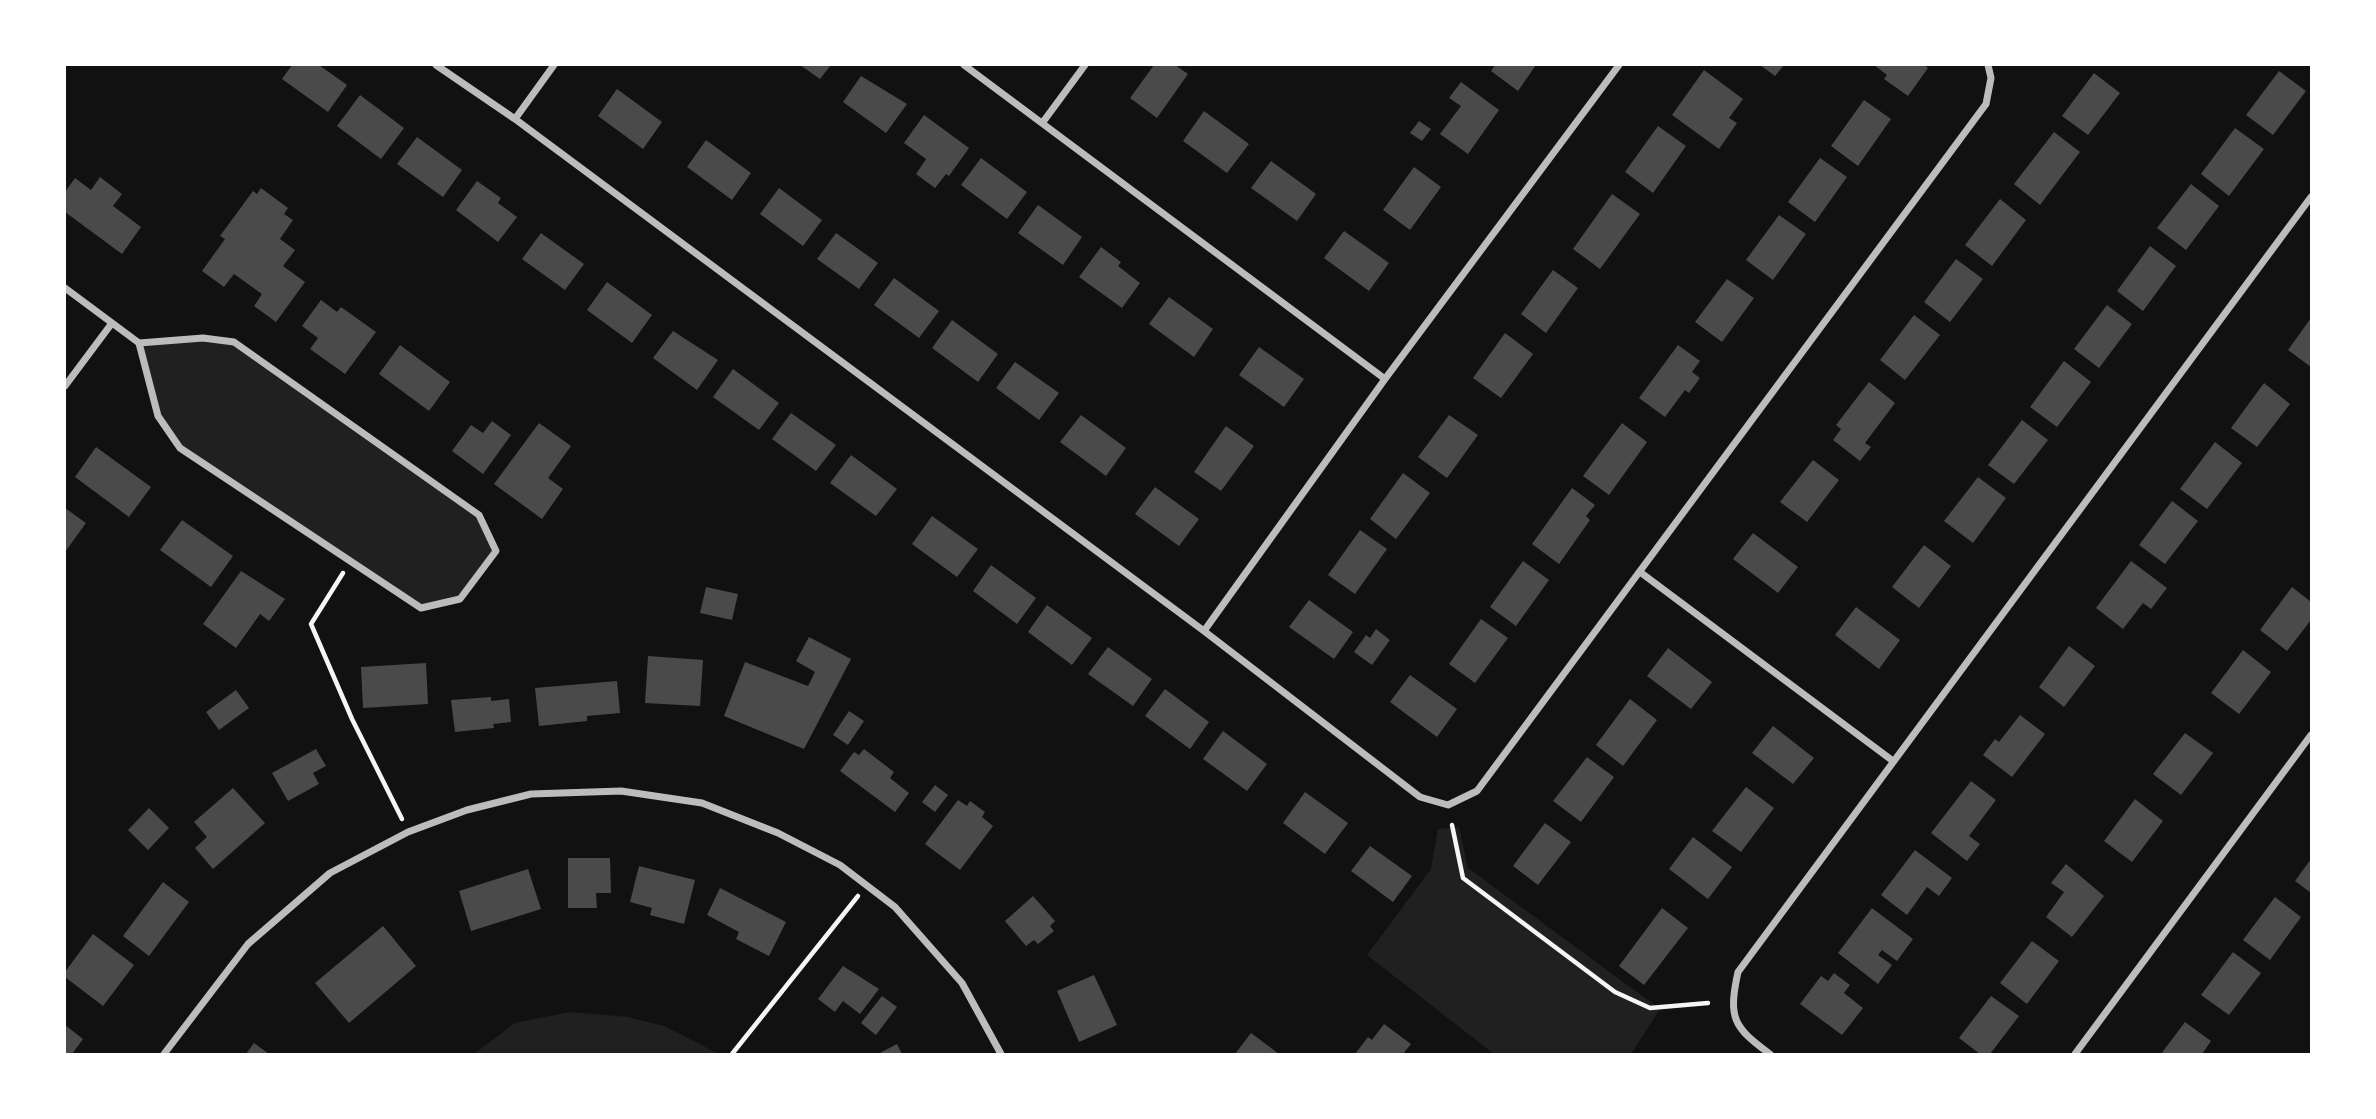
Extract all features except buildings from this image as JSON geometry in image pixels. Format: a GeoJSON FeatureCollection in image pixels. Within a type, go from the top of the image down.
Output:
{"type":"FeatureCollection","features":[{"type":"Feature","properties":{"kind":"street"},"geometry":{"type":"LineString","coordinates":[[436,65],[515,120],[1204,631],[1420,797],[1448,805],[1477,791],[1986,104],[1991,78],[1988,65]]}},
{"type":"Feature","properties":{"kind":"street"},"geometry":{"type":"LineString","coordinates":[[515,120],[554,65]]}},
{"type":"Feature","properties":{"kind":"street"},"geometry":{"type":"LineString","coordinates":[[964,65],[1385,379]]}},
{"type":"Feature","properties":{"kind":"street"},"geometry":{"type":"LineString","coordinates":[[1043,122],[1085,65]]}},
{"type":"Feature","properties":{"kind":"street"},"geometry":{"type":"LineString","coordinates":[[1204,631],[1385,379],[1619,65]]}},
{"type":"Feature","properties":{"kind":"street"},"geometry":{"type":"LineString","coordinates":[[1770,1054],[1742,1033],[1731,1002],[1738,972],[2311,197]]}},
{"type":"Feature","properties":{"kind":"street"},"geometry":{"type":"LineString","coordinates":[[65,288],[139,342],[158,416],[180,448],[421,608],[460,599],[496,551],[479,515],[234,342],[204,338],[139,342]]}},
{"type":"Feature","properties":{"kind":"street"},"geometry":{"type":"LineString","coordinates":[[65,386],[113,323]]}},
{"type":"Feature","properties":{"kind":"street"},"geometry":{"type":"LineString","coordinates":[[1640,572],[1893,761]]}},
{"type":"Feature","properties":{"kind":"street"},"geometry":{"type":"LineString","coordinates":[[2075,1054],[2311,735]]}},
{"type":"Feature","properties":{"kind":"street"},"geometry":{"type":"LineString","coordinates":[[164,1054],[248,944],[330,873],[408,832],[467,810],[531,794],[621,791],[702,803],[778,833],[840,865],[895,906],[962,983],[1001,1054]]}},
{"type":"Feature","properties":{"kind":"path"},"geometry":{"type":"LineString","coordinates":[[351,561],[311,624],[352,719],[408,832]]}},
{"type":"Feature","properties":{"kind":"path"},"geometry":{"type":"LineString","coordinates":[[1452,825],[1463,878],[1615,992],[1650,1009],[1708,1003]]}},
{"type":"Feature","properties":{"kind":"path"},"geometry":{"type":"LineString","coordinates":[[732,1054],[866,885]]}},
{"type":"Feature","properties":{"kind":"shaded area"},"geometry":{"type":"Polygon","coordinates":[[[203,338],[234,342],[479,515],[496,551],[460,599],[421,608],[180,448],[158,416],[139,343],[203,338]]]}},
{"type":"Feature","properties":{"kind":"shaded area"},"geometry":{"type":"Polygon","coordinates":[[[1459,827],[1468,868],[1660,1009],[1631,1054],[1494,1054],[1367,955],[1431,869],[1438,829],[1459,827]]]}},
{"type":"Feature","properties":{"kind":"shaded area"},"geometry":{"type":"Polygon","coordinates":[[[570,1012],[628,1017],[664,1026],[719,1054],[474,1054],[515,1023],[570,1012]]]}}]}
